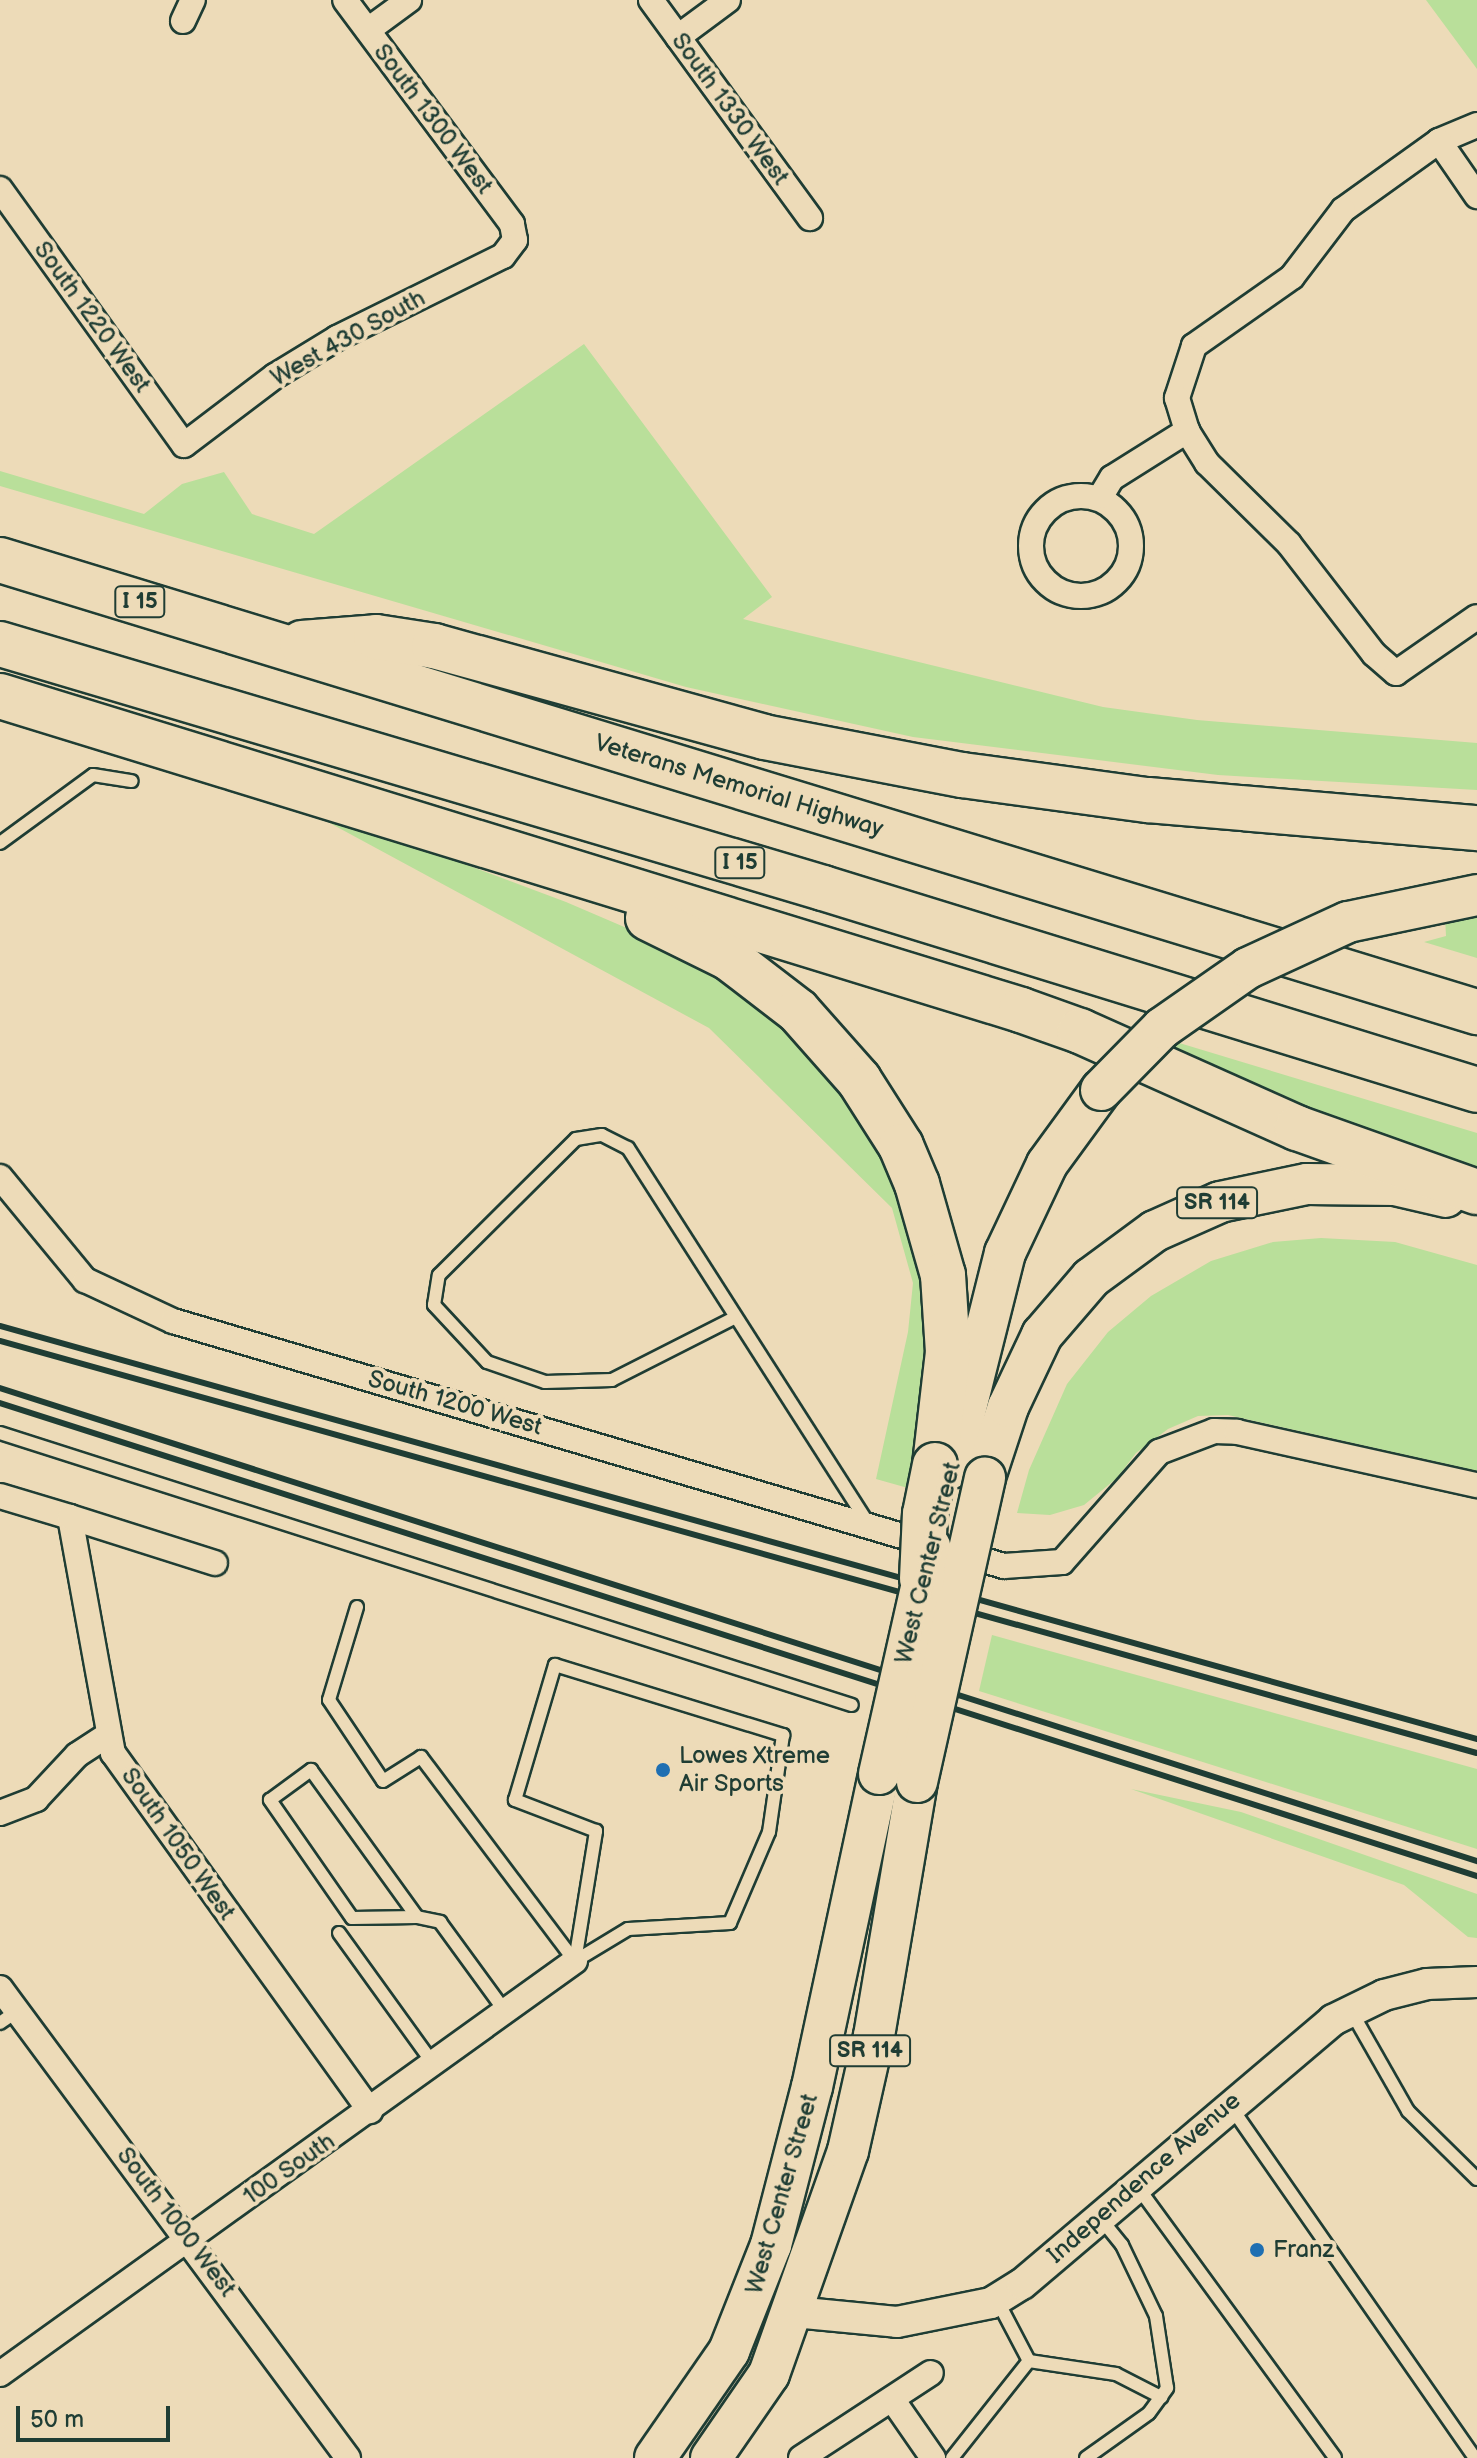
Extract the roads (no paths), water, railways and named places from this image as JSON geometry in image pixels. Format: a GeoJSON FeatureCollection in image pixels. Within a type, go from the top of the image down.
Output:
{"type":"FeatureCollection","features":[{"type":"Feature","properties":{"kind":"highway","name":"Veterans Memorial Highway"},"geometry":{"type":"LineString","coordinates":[[0,560],[1477,1012]]}},
{"type":"Feature","properties":{"kind":"highway"},"geometry":{"type":"LineString","coordinates":[[279,645],[376,637],[423,643],[764,737],[962,775],[1148,800],[1477,828]]}},
{"type":"Feature","properties":{"kind":"highway","name":"I 15"},"geometry":{"type":"LineString","coordinates":[[0,644],[778,874],[1477,1090]]}},
{"type":"Feature","properties":{"kind":"highway"},"geometry":{"type":"LineString","coordinates":[[0,696],[1021,1010],[1080,1031],[1297,1128],[1477,1192]]}},
{"type":"Feature","properties":{"kind":"highway"},"geometry":{"type":"LineString","coordinates":[[458,838],[503,864],[650,919],[729,958],[798,1011],[859,1080],[917,1184],[943,1275],[957,1471],[925,1514],[922,1579]]}},
{"type":"Feature","properties":{"kind":"main road","name":"West Center Street"},"geometry":{"type":"LineString","coordinates":[[655,2458],[729,2351],[763,2270],[890,1788],[1005,1253],[1047,1164],[1101,1090],[1162,1028],[1248,968],[1348,922],[1477,895]]}},
{"type":"Feature","properties":{"kind":"main road","name":"West Center Street"},"geometry":{"type":"LineString","coordinates":[[957,1471],[1008,1407],[1042,1335],[1091,1278],[1155,1231],[1220,1202],[1307,1184],[1395,1185],[1477,1206]]}},
{"type":"Feature","properties":{"kind":"main road","name":"West Center Street"},"geometry":{"type":"LineString","coordinates":[[711,2458],[766,2381],[794,2312],[848,2151],[874,2036],[890,1788],[922,1579]]}},
{"type":"Feature","properties":{"kind":"main road"},"geometry":{"type":"LineString","coordinates":[[677,2458],[766,2329],[794,2312]]}},
{"type":"Feature","properties":{"kind":"street","name":"South 1300 West"},"geometry":{"type":"LineString","coordinates":[[345,0],[512,224],[515,240]]}},
{"type":"Feature","properties":{"kind":"street"},"geometry":{"type":"LineString","coordinates":[[368,30],[409,0]]}},
{"type":"Feature","properties":{"kind":"street","name":"South 1330 West"},"geometry":{"type":"LineString","coordinates":[[651,0],[810,218]]}},
{"type":"Feature","properties":{"kind":"street"},"geometry":{"type":"LineString","coordinates":[[678,37],[728,0]]}},
{"type":"Feature","properties":{"kind":"street"},"geometry":{"type":"LineString","coordinates":[[1477,125],[1439,141],[1343,210],[1292,277],[1194,346],[1182,370],[1177,398],[1187,431],[1207,463],[1289,544],[1374,654],[1396,673],[1477,617]]}},
{"type":"Feature","properties":{"kind":"street"},"geometry":{"type":"LineString","coordinates":[[1439,141],[1477,196]]}},
{"type":"Feature","properties":{"kind":"street","name":"South 1220 West"},"geometry":{"type":"LineString","coordinates":[[2,195],[184,445]]}},
{"type":"Feature","properties":{"kind":"street","name":"West 430 South"},"geometry":{"type":"LineString","coordinates":[[184,445],[275,376],[337,338],[503,256],[515,240]]}},
{"type":"Feature","properties":{"kind":"street"},"geometry":{"type":"LineString","coordinates":[[1101,496],[1112,478],[1187,431]]}},
{"type":"Feature","properties":{"kind":"street"},"geometry":{"type":"LineString","coordinates":[[1088,492],[1101,496],[1128,534],[1128,565],[1116,584],[1095,595],[1061,592],[1042,578],[1032,556],[1038,522],[1067,497],[1088,492]]}},
{"type":"Feature","properties":{"kind":"street","name":"South 1200 West"},"geometry":{"type":"LineString","coordinates":[[0,1177],[32,1222],[85,1280],[173,1321],[1004,1566],[1062,1562],[1159,1452],[1214,1431],[1237,1432],[1477,1485]]}},
{"type":"Feature","properties":{"kind":"street"},"geometry":{"type":"LineString","coordinates":[[0,1496],[215,1563]]}},
{"type":"Feature","properties":{"kind":"street","name":"South 1050 West"},"geometry":{"type":"LineString","coordinates":[[70,1517],[113,1753],[370,2111]]}},
{"type":"Feature","properties":{"kind":"street"},"geometry":{"type":"LineString","coordinates":[[0,1813],[36,1799],[77,1755],[109,1734]]}},
{"type":"Feature","properties":{"kind":"street","name":"100 South"},"geometry":{"type":"LineString","coordinates":[[0,2374],[435,2066],[575,1961]]}},
{"type":"Feature","properties":{"kind":"street","name":"Independence Avenue"},"geometry":{"type":"LineString","coordinates":[[794,2312],[897,2322],[997,2300],[1100,2218],[1229,2104],[1351,2011],[1384,1995],[1427,1984],[1477,1982]]}},
{"type":"Feature","properties":{"kind":"street","name":"South 1000 West"},"geometry":{"type":"LineString","coordinates":[[0,1988],[8,2017],[190,2238],[348,2458]]}},
{"type":"Feature","properties":{"kind":"street"},"geometry":{"type":"LineString","coordinates":[[801,2458],[931,2373]]}},
{"type":"Feature","properties":{"kind":"street"},"geometry":{"type":"LineString","coordinates":[[892,2399],[933,2458]]}},
{"type":"Feature","properties":{"kind":"lane"},"geometry":{"type":"LineString","coordinates":[[0,843],[93,775],[132,781]]}},
{"type":"Feature","properties":{"kind":"lane"},"geometry":{"type":"LineString","coordinates":[[734,1318],[612,1380],[545,1382],[487,1362],[434,1305],[439,1275],[576,1139],[602,1135],[628,1148],[869,1525]]}},
{"type":"Feature","properties":{"kind":"lane"},"geometry":{"type":"LineString","coordinates":[[0,1433],[852,1705]]}},
{"type":"Feature","properties":{"kind":"lane"},"geometry":{"type":"LineString","coordinates":[[357,1607],[329,1700],[383,1781],[421,1757],[575,1961]]}},
{"type":"Feature","properties":{"kind":"lane"},"geometry":{"type":"LineString","coordinates":[[555,1665],[783,1735],[769,1832],[730,1923],[628,1929],[575,1961],[596,1831],[515,1800],[555,1665]]}},
{"type":"Feature","properties":{"kind":"lane"},"geometry":{"type":"LineString","coordinates":[[417,1917],[311,1770],[270,1800],[352,1918],[417,1917],[440,1922],[507,2014]]}},
{"type":"Feature","properties":{"kind":"lane"},"geometry":{"type":"LineString","coordinates":[[339,1933],[435,2066]]}},
{"type":"Feature","properties":{"kind":"lane"},"geometry":{"type":"LineString","coordinates":[[1351,2011],[1408,2111],[1477,2179]]}},
{"type":"Feature","properties":{"kind":"lane"},"geometry":{"type":"LineString","coordinates":[[1229,2104],[1475,2458]]}},
{"type":"Feature","properties":{"kind":"lane"},"geometry":{"type":"LineString","coordinates":[[1136,2185],[1335,2458]]}},
{"type":"Feature","properties":{"kind":"lane"},"geometry":{"type":"LineString","coordinates":[[1086,2458],[1149,2413],[1167,2388],[1156,2316],[1122,2245],[1100,2218]]}},
{"type":"Feature","properties":{"kind":"lane"},"geometry":{"type":"LineString","coordinates":[[997,2300],[1029,2361]]}},
{"type":"Feature","properties":{"kind":"lane"},"geometry":{"type":"LineString","coordinates":[[1029,2361],[1116,2374],[1161,2397]]}},
{"type":"Feature","properties":{"kind":"lane"},"geometry":{"type":"LineString","coordinates":[[952,2458],[1029,2361]]}},
{"type":"Feature","properties":{"kind":"railway"},"geometry":{"type":"LineString","coordinates":[[0,1326],[1477,1739]]}},
{"type":"Feature","properties":{"kind":"railway"},"geometry":{"type":"LineString","coordinates":[[0,1341],[1477,1753]]}},
{"type":"Feature","properties":{"kind":"railway"},"geometry":{"type":"LineString","coordinates":[[0,1388],[1477,1861]]}},
{"type":"Feature","properties":{"kind":"railway"},"geometry":{"type":"LineString","coordinates":[[0,1403],[1477,1876]]}},
{"type":"Feature","properties":{"kind":"place","name":"Lowes Xtreme Air Sports"},"geometry":{"type":"Point","coordinates":[663,1770]}},
{"type":"Feature","properties":{"kind":"place","name":"Franz"},"geometry":{"type":"Point","coordinates":[1257,2250]}}]}
